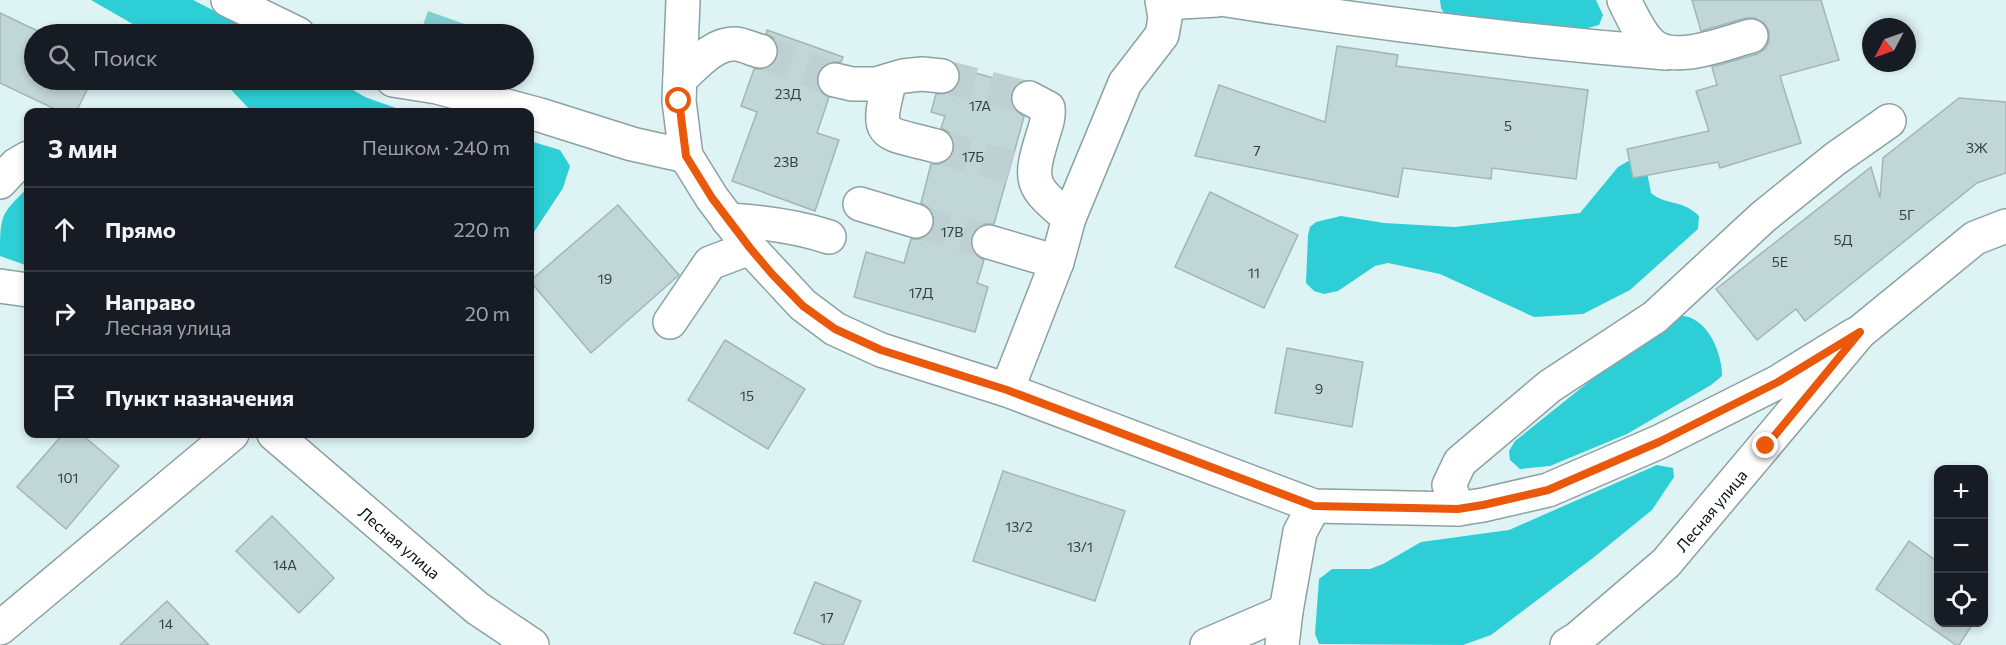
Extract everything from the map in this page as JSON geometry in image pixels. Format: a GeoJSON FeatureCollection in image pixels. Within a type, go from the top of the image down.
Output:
{"type":"FeatureCollection","features":[{"type":"Feature","properties":{"kind":"street"},"geometry":{"type":"LineString","coordinates":[[228,0],[277,24]]}},
{"type":"Feature","properties":{"kind":"street"},"geometry":{"type":"LineString","coordinates":[[683,0],[679,101],[686,156],[728,220],[750,248],[803,306],[835,329],[881,350],[1007,390],[1314,506],[1458,509],[1548,490],[1659,442],[1778,382],[1860,332]]}},
{"type":"Feature","properties":{"kind":"street"},"geometry":{"type":"LineString","coordinates":[[1007,390],[1057,262],[1069,218],[1125,83],[1162,35],[1165,18],[1163,1],[1217,0]]}},
{"type":"Feature","properties":{"kind":"street"},"geometry":{"type":"LineString","coordinates":[[1227,0],[1344,18],[1553,44],[1679,54],[1751,36]]}},
{"type":"Feature","properties":{"kind":"street"},"geometry":{"type":"LineString","coordinates":[[1624,0],[1651,45],[1666,53]]}},
{"type":"Feature","properties":{"kind":"street"},"geometry":{"type":"LineString","coordinates":[[680,80],[699,61],[718,48],[735,44],[760,51]]}},
{"type":"Feature","properties":{"kind":"street"},"geometry":{"type":"LineString","coordinates":[[835,80],[852,84],[876,84],[922,74],[942,76]]}},
{"type":"Feature","properties":{"kind":"street"},"geometry":{"type":"LineString","coordinates":[[890,80],[882,109],[882,125],[888,133],[936,146]]}},
{"type":"Feature","properties":{"kind":"street"},"geometry":{"type":"LineString","coordinates":[[448,90],[514,108]]}},
{"type":"Feature","properties":{"kind":"street"},"geometry":{"type":"LineString","coordinates":[[1029,98],[1048,108],[1049,116],[1035,162],[1022,170],[1041,193],[1069,218]]}},
{"type":"Feature","properties":{"kind":"street"},"geometry":{"type":"LineString","coordinates":[[534,113],[632,144],[686,156]]}},
{"type":"Feature","properties":{"kind":"street"},"geometry":{"type":"LineString","coordinates":[[1458,509],[1449,486],[1460,462],[1550,386],[1655,317],[1763,217],[1835,159],[1889,121]]}},
{"type":"Feature","properties":{"kind":"street"},"geometry":{"type":"LineString","coordinates":[[0,182],[16,165],[24,160]]}},
{"type":"Feature","properties":{"kind":"street"},"geometry":{"type":"LineString","coordinates":[[860,204],[916,221]]}},
{"type":"Feature","properties":{"kind":"street"},"geometry":{"type":"LineString","coordinates":[[728,220],[765,222],[802,228],[829,237]]}},
{"type":"Feature","properties":{"kind":"street","name":"Лесная улица"},"geometry":{"type":"LineString","coordinates":[[1567,645],[1666,563],[1860,332],[1976,238],[2006,226]]}},
{"type":"Feature","properties":{"kind":"street"},"geometry":{"type":"LineString","coordinates":[[989,242],[1057,262]]}},
{"type":"Feature","properties":{"kind":"street"},"geometry":{"type":"LineString","coordinates":[[670,322],[710,263],[750,248]]}},
{"type":"Feature","properties":{"kind":"street"},"geometry":{"type":"LineString","coordinates":[[0,286],[24,289]]}},
{"type":"Feature","properties":{"kind":"street"},"geometry":{"type":"LineString","coordinates":[[0,627],[227,438]]}},
{"type":"Feature","properties":{"kind":"street","name":"Лесная улица"},"geometry":{"type":"LineString","coordinates":[[279,438],[477,608],[532,645]]}},
{"type":"Feature","properties":{"kind":"street"},"geometry":{"type":"LineString","coordinates":[[1282,645],[1300,532],[1314,506]]}},
{"type":"Feature","properties":{"kind":"street"},"geometry":{"type":"LineString","coordinates":[[1207,645],[1286,610]]}},
{"type":"Feature","properties":{"kind":"street"},"geometry":{"type":"LineString","coordinates":[[0,639],[8,645]]}},
{"type":"Feature","properties":{"kind":"shaded area"},"geometry":{"type":"Polygon","coordinates":[[[91,0],[193,0],[240,24],[133,24],[91,0]]]}},
{"type":"Feature","properties":{"kind":"shaded area"},"geometry":{"type":"Polygon","coordinates":[[[1440,0],[1596,0],[1603,15],[1599,25],[1588,28],[1523,34],[1444,13],[1440,0]]]}},
{"type":"Feature","properties":{"kind":"shaded area"},"geometry":{"type":"Polygon","coordinates":[[[428,11],[465,24],[423,24],[428,11]]]}},
{"type":"Feature","properties":{"kind":"shaded area"},"geometry":{"type":"Polygon","coordinates":[[[231,90],[353,90],[365,97],[396,108],[248,108],[231,90]]]}},
{"type":"Feature","properties":{"kind":"shaded area"},"geometry":{"type":"Polygon","coordinates":[[[534,142],[560,150],[570,166],[563,188],[534,232],[534,142]]]}},
{"type":"Feature","properties":{"kind":"shaded area"},"geometry":{"type":"Polygon","coordinates":[[[1632,159],[1645,162],[1651,193],[1663,200],[1687,207],[1699,216],[1698,229],[1630,290],[1583,314],[1534,317],[1440,274],[1388,263],[1375,266],[1338,291],[1324,294],[1314,291],[1306,283],[1308,235],[1310,227],[1316,222],[1341,216],[1384,223],[1455,227],[1580,213],[1618,167],[1632,159]]]}},
{"type":"Feature","properties":{"kind":"shaded area"},"geometry":{"type":"Polygon","coordinates":[[[24,192],[24,265],[0,256],[1,224],[12,204],[24,192]]]}},
{"type":"Feature","properties":{"kind":"shaded area"},"geometry":{"type":"Polygon","coordinates":[[[1684,316],[1693,319],[1707,331],[1717,348],[1722,376],[1711,385],[1627,434],[1550,466],[1520,469],[1510,460],[1509,451],[1515,441],[1661,324],[1675,317],[1684,316]]]}},
{"type":"Feature","properties":{"kind":"shaded area"},"geometry":{"type":"Polygon","coordinates":[[[1657,465],[1673,468],[1674,477],[1652,510],[1491,635],[1463,645],[1319,644],[1315,634],[1319,579],[1332,569],[1370,569],[1421,542],[1509,530],[1657,465]]]}},
{"type":"Feature","properties":{"kind":"building"},"geometry":{"type":"Polygon","coordinates":[[[1692,0],[1821,0],[1839,60],[1780,76],[1801,143],[1720,168],[1718,162],[1633,178],[1627,149],[1709,131],[1696,91],[1717,85],[1712,67],[1757,54],[1765,49],[1769,41],[1769,31],[1764,23],[1755,18],[1746,18],[1701,31],[1692,0]]]}},
{"type":"Feature","properties":{"kind":"building"},"geometry":{"type":"Polygon","coordinates":[[[0,13],[24,24],[24,90],[87,90],[78,108],[53,108],[0,83],[0,13]]]}},
{"type":"Feature","properties":{"kind":"building"},"geometry":{"type":"Polygon","coordinates":[[[767,30],[843,57],[841,62],[830,62],[822,67],[817,76],[817,86],[829,97],[817,133],[839,140],[815,211],[732,181],[757,112],[741,106],[754,69],[765,69],[773,64],[778,55],[778,46],[774,38],[766,34],[767,30]]]}},
{"type":"Feature","properties":{"kind":"building"},"geometry":{"type":"Polygon","coordinates":[[[1337,46],[1398,55],[1396,66],[1588,90],[1576,179],[1492,168],[1491,179],[1403,168],[1398,197],[1195,156],[1219,85],[1325,122],[1337,46]]]}},
{"type":"Feature","properties":{"kind":"building"},"geometry":{"type":"Polygon","coordinates":[[[959,68],[1017,85],[1012,90],[1010,99],[1014,108],[1024,117],[994,224],[985,224],[977,228],[971,237],[971,246],[975,254],[984,260],[977,283],[988,287],[975,332],[854,297],[866,252],[904,263],[911,239],[921,239],[934,227],[934,217],[930,209],[921,203],[931,164],[940,164],[949,159],[954,151],[954,142],[950,133],[941,128],[945,116],[931,112],[936,94],[949,93],[957,86],[961,77],[959,68]]]}},
{"type":"Feature","properties":{"kind":"building"},"geometry":{"type":"Polygon","coordinates":[[[1959,98],[2006,102],[2006,173],[1977,183],[1805,321],[1796,309],[1757,340],[1716,289],[1871,167],[1880,198],[1883,158],[1959,98]]]}},
{"type":"Feature","properties":{"kind":"building"},"geometry":{"type":"Polygon","coordinates":[[[1210,192],[1298,235],[1264,308],[1175,267],[1210,192]]]}},
{"type":"Feature","properties":{"kind":"building"},"geometry":{"type":"Polygon","coordinates":[[[618,205],[679,275],[591,353],[534,286],[534,278],[618,205]]]}},
{"type":"Feature","properties":{"kind":"building"},"geometry":{"type":"Polygon","coordinates":[[[725,340],[805,389],[768,449],[688,400],[725,340]]]}},
{"type":"Feature","properties":{"kind":"building"},"geometry":{"type":"Polygon","coordinates":[[[1287,348],[1363,362],[1352,427],[1275,413],[1287,348]]]}},
{"type":"Feature","properties":{"kind":"building"},"geometry":{"type":"Polygon","coordinates":[[[60,438],[86,438],[119,466],[66,529],[17,487],[60,438]]]}},
{"type":"Feature","properties":{"kind":"building"},"geometry":{"type":"Polygon","coordinates":[[[1003,471],[1125,511],[1095,601],[973,561],[1003,471]]]}},
{"type":"Feature","properties":{"kind":"building"},"geometry":{"type":"Polygon","coordinates":[[[272,516],[334,578],[299,613],[236,551],[272,516]]]}},
{"type":"Feature","properties":{"kind":"building"},"geometry":{"type":"Polygon","coordinates":[[[1909,541],[1934,559],[1934,627],[1971,627],[1959,645],[1956,645],[1876,589],[1909,541]]]}},
{"type":"Feature","properties":{"kind":"building"},"geometry":{"type":"Polygon","coordinates":[[[815,582],[861,601],[843,645],[825,645],[794,633],[815,582]]]}},
{"type":"Feature","properties":{"kind":"building"},"geometry":{"type":"Polygon","coordinates":[[[167,601],[209,645],[120,645],[167,601]]]}},
{"type":"Feature","properties":{"kind":"tunnel"},"geometry":{"type":"LineString","coordinates":[[760,51],[835,80]]}},
{"type":"Feature","properties":{"kind":"tunnel"},"geometry":{"type":"LineString","coordinates":[[942,76],[1029,98]]}},
{"type":"Feature","properties":{"kind":"tunnel"},"geometry":{"type":"LineString","coordinates":[[936,146],[1010,167]]}},
{"type":"Feature","properties":{"kind":"tunnel"},"geometry":{"type":"LineString","coordinates":[[916,221],[989,242]]}},
{"type":"Feature","properties":{"kind":"route"},"geometry":{"type":"LineString","coordinates":[[679,101],[686,156],[712,198],[772,274],[803,306],[835,329],[881,350],[1007,390],[1314,506],[1458,509],[1548,490],[1659,442],[1778,382],[1860,332],[1766,446]]}}]}
